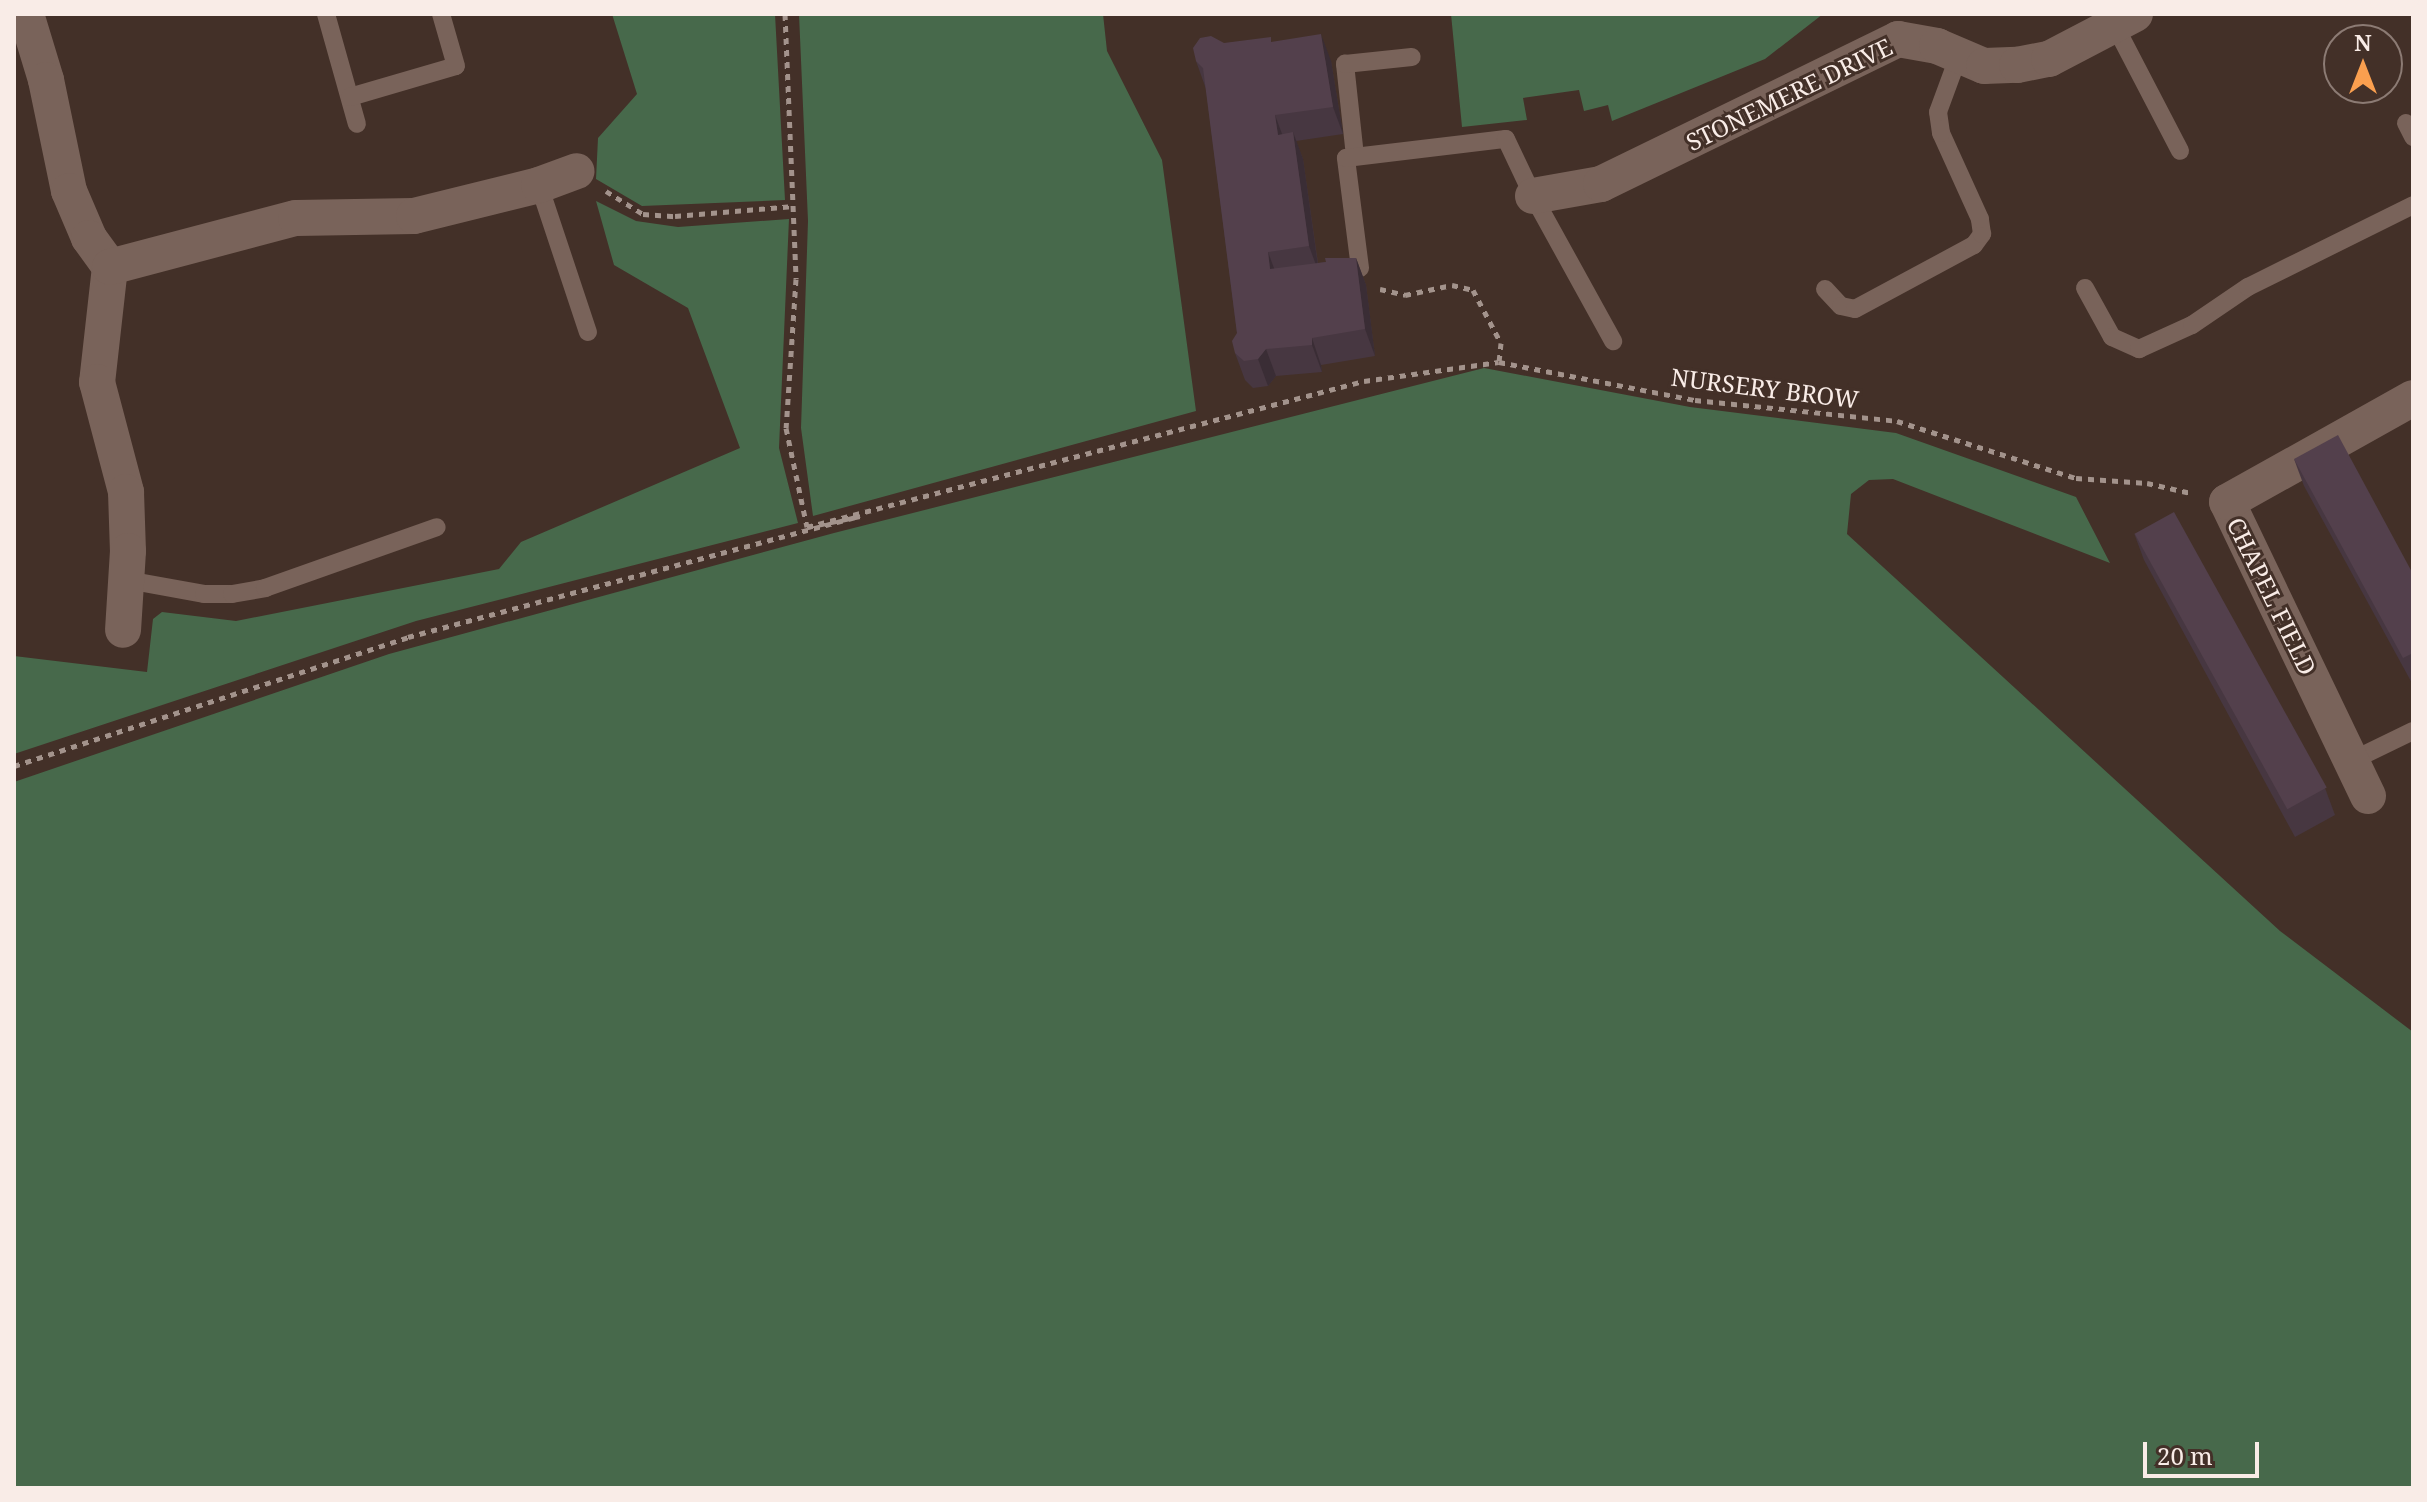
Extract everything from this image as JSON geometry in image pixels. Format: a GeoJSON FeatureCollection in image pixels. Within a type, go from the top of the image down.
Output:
{"type":"FeatureCollection","features":[{"type":"Feature","properties":{"kind":"street"},"geometry":{"type":"LineString","coordinates":[[26,14],[46,80],[69,191],[89,238],[110,267],[97,382],[126,492],[127,580],[123,630]]}},
{"type":"Feature","properties":{"kind":"street","name":"STONEMERE DRIVE"},"geometry":{"type":"LineString","coordinates":[[1533,196],[1601,184],[1898,39],[1937,46],[1984,66],[2038,61],[2124,19]]}},
{"type":"Feature","properties":{"kind":"street"},"geometry":{"type":"LineString","coordinates":[[110,267],[296,218],[414,216],[539,185],[577,171]]}},
{"type":"Feature","properties":{"kind":"street","name":"CHAPEL FIELD"},"geometry":{"type":"LineString","coordinates":[[2368,796],[2227,502],[2413,398]]}},
{"type":"Feature","properties":{"kind":"lane"},"geometry":{"type":"LineString","coordinates":[[326,14],[357,124]]}},
{"type":"Feature","properties":{"kind":"lane"},"geometry":{"type":"LineString","coordinates":[[350,97],[456,66],[441,14]]}},
{"type":"Feature","properties":{"kind":"lane"},"geometry":{"type":"LineString","coordinates":[[2124,19],[2180,151]]}},
{"type":"Feature","properties":{"kind":"lane"},"geometry":{"type":"LineString","coordinates":[[1825,289],[1841,306],[1855,309],[1974,245],[1982,234],[1980,219],[1938,112],[1959,55]]}},
{"type":"Feature","properties":{"kind":"lane"},"geometry":{"type":"LineString","coordinates":[[1355,156],[1345,64],[1412,57]]}},
{"type":"Feature","properties":{"kind":"lane"},"geometry":{"type":"LineString","coordinates":[[1360,268],[1346,158],[1506,139],[1533,196],[1613,341]]}},
{"type":"Feature","properties":{"kind":"lane"},"geometry":{"type":"LineString","coordinates":[[539,185],[588,332]]}},
{"type":"Feature","properties":{"kind":"lane"},"geometry":{"type":"LineString","coordinates":[[2085,288],[2112,337],[2139,349],[2192,325],[2248,287],[2413,205]]}},
{"type":"Feature","properties":{"kind":"lane"},"geometry":{"type":"LineString","coordinates":[[127,580],[204,594],[232,594],[265,588],[437,527]]}},
{"type":"Feature","properties":{"kind":"lane"},"geometry":{"type":"LineString","coordinates":[[2351,761],[2413,731]]}},
{"type":"Feature","properties":{"kind":"path"},"geometry":{"type":"LineString","coordinates":[[14,766],[408,637],[860,516],[807,527],[786,428],[796,279],[785,14]]}},
{"type":"Feature","properties":{"kind":"path"},"geometry":{"type":"LineString","coordinates":[[577,171],[643,214],[675,216],[794,206]]}},
{"type":"Feature","properties":{"kind":"path"},"geometry":{"type":"LineString","coordinates":[[1360,268],[1368,285],[1405,295],[1452,285],[1473,290],[1501,343],[1499,362]]}},
{"type":"Feature","properties":{"kind":"path","name":"NURSERY BROW"},"geometry":{"type":"LineString","coordinates":[[807,527],[1364,381],[1499,362],[1695,400],[1897,421],[2076,478],[2147,483],[2227,502]]}},
{"type":"Feature","properties":{"kind":"green space"},"geometry":{"type":"Polygon","coordinates":[[[612,14],[775,14],[785,200],[642,206],[596,179],[598,138],[637,94],[612,14]]]}},
{"type":"Feature","properties":{"kind":"green space"},"geometry":{"type":"Polygon","coordinates":[[[799,14],[1103,14],[1107,51],[1162,160],[1196,411],[813,516],[801,428],[808,221],[799,14]]]}},
{"type":"Feature","properties":{"kind":"green space"},"geometry":{"type":"Polygon","coordinates":[[[1451,14],[1823,14],[1765,59],[1612,121],[1608,105],[1584,111],[1579,90],[1523,98],[1527,120],[1462,127],[1451,14]]]}},
{"type":"Feature","properties":{"kind":"green space"},"geometry":{"type":"Polygon","coordinates":[[[596,201],[636,221],[678,227],[789,219],[779,448],[798,523],[416,621],[14,754],[14,656],[147,672],[153,619],[162,612],[236,621],[499,569],[521,542],[740,448],[688,308],[614,265],[596,201]]]}},
{"type":"Feature","properties":{"kind":"green space"},"geometry":{"type":"Polygon","coordinates":[[[1484,368],[1690,407],[1896,433],[2076,497],[2110,563],[1893,479],[1869,480],[1851,494],[1847,534],[2280,931],[2413,1032],[2413,1488],[14,1488],[14,782],[389,654],[834,533],[1484,368]]]}},
{"type":"Feature","properties":{"kind":"building"},"geometry":{"type":"Polygon","coordinates":[[[1321,34],[1333,107],[1275,115],[1278,135],[1293,132],[1309,246],[1268,252],[1270,269],[1326,262],[1325,258],[1356,258],[1365,329],[1312,338],[1312,345],[1266,349],[1258,359],[1244,361],[1235,353],[1232,341],[1237,333],[1203,68],[1196,61],[1193,48],[1200,38],[1211,36],[1224,43],[1271,37],[1271,42],[1321,34]]]}},
{"type":"Feature","properties":{"kind":"building"},"geometry":{"type":"Polygon","coordinates":[[[2338,435],[2413,574],[2413,653],[2403,658],[2294,459],[2338,435]]]}},
{"type":"Feature","properties":{"kind":"building"},"geometry":{"type":"Polygon","coordinates":[[[2174,512],[2327,788],[2287,809],[2135,534],[2174,512]]]}}]}
